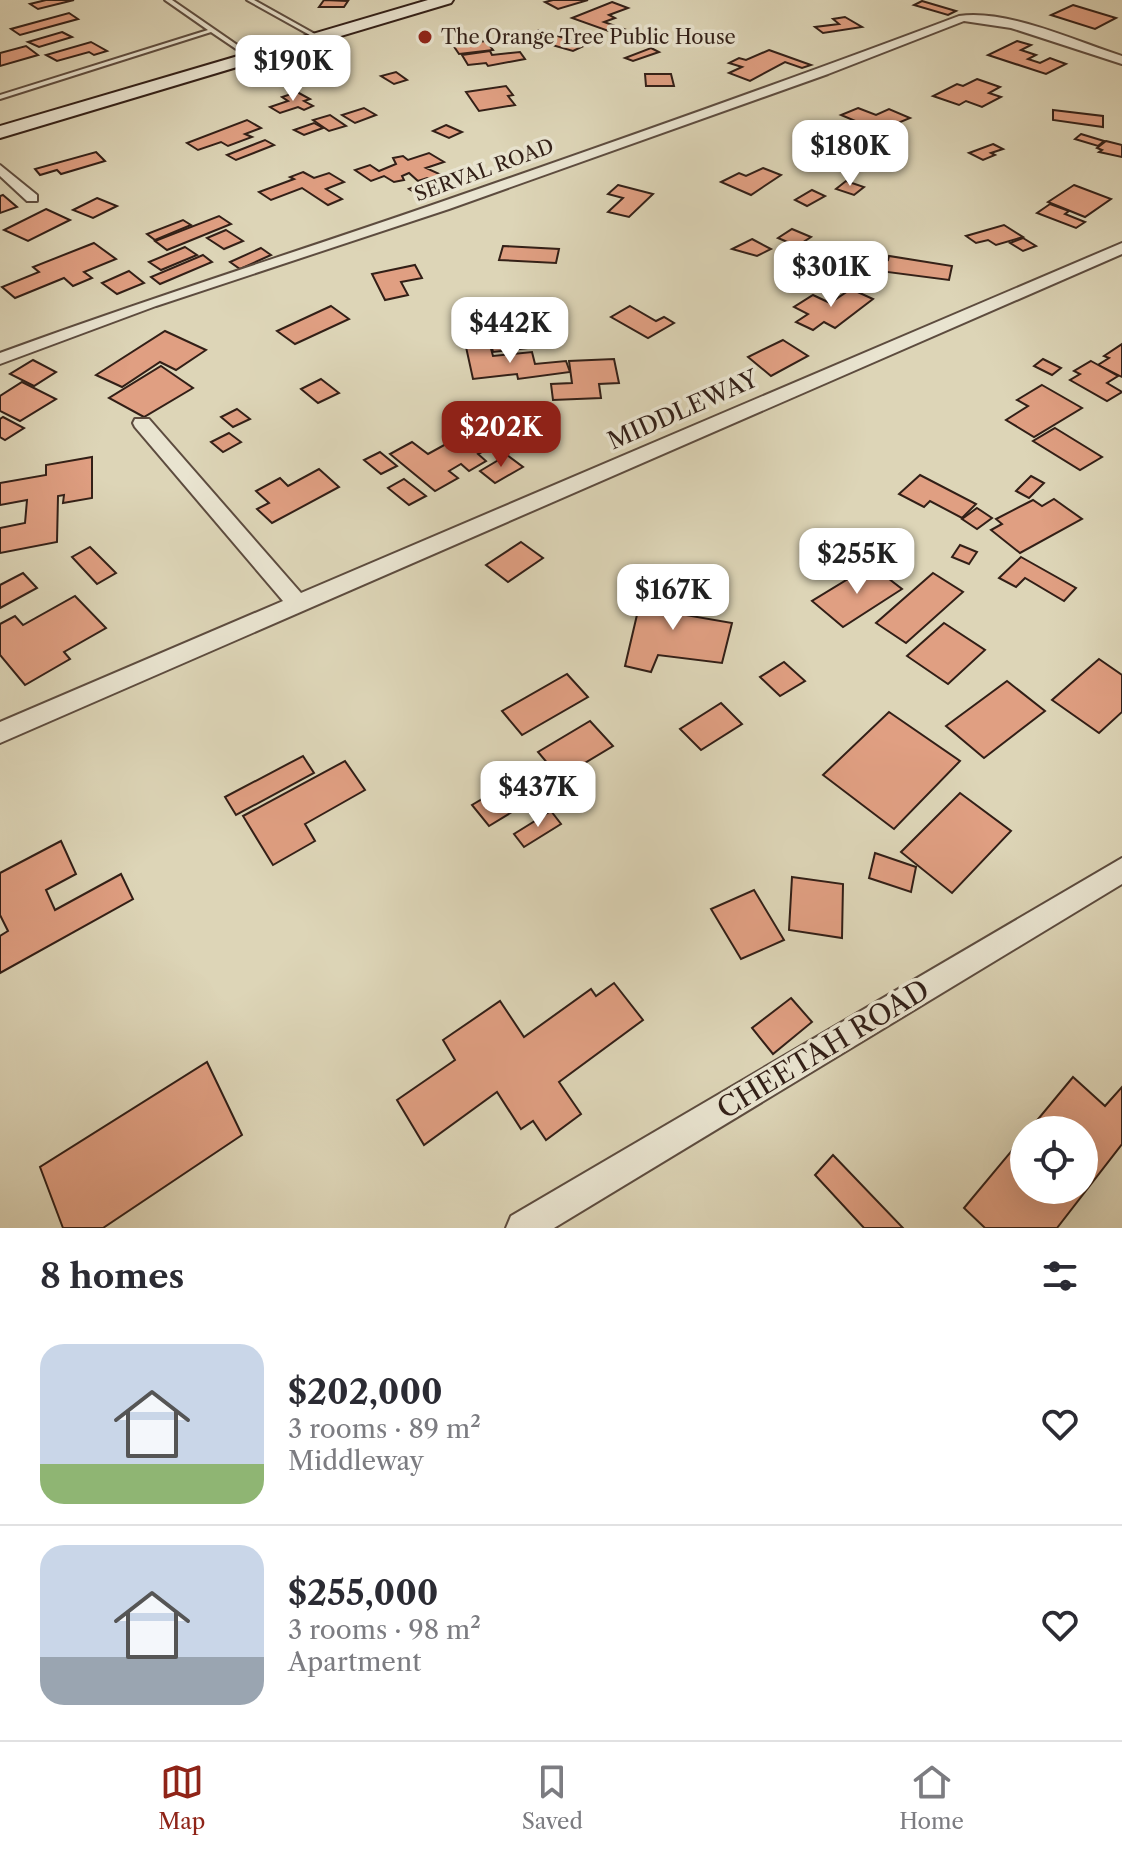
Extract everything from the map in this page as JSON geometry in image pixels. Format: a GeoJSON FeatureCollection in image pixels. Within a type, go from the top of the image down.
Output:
{"type":"FeatureCollection","features":[{"type":"Feature","properties":{"kind":"main road"},"geometry":{"type":"LineString","coordinates":[[0,132],[445,0]]}},
{"type":"Feature","properties":{"kind":"street","name":"SERVAL ROAD"},"geometry":{"type":"LineString","coordinates":[[0,359],[150,303],[444,206],[757,95],[944,23],[979,18],[1015,25],[1122,60]]}},
{"type":"Feature","properties":{"kind":"street"},"geometry":{"type":"LineString","coordinates":[[0,169],[32,198]]}},
{"type":"Feature","properties":{"kind":"street","name":"MIDDLEWAY"},"geometry":{"type":"LineString","coordinates":[[0,733],[1122,248]]}},
{"type":"Feature","properties":{"kind":"street"},"geometry":{"type":"LineString","coordinates":[[142,423],[297,603]]}},
{"type":"Feature","properties":{"kind":"street","name":"CHEETAH ROAD"},"geometry":{"type":"LineString","coordinates":[[523,1228],[1122,870]]}},
{"type":"Feature","properties":{"kind":"lane"},"geometry":{"type":"LineString","coordinates":[[168,0],[253,58]]}},
{"type":"Feature","properties":{"kind":"lane"},"geometry":{"type":"LineString","coordinates":[[250,0],[319,38]]}},
{"type":"Feature","properties":{"kind":"lane"},"geometry":{"type":"LineString","coordinates":[[0,97],[212,30]]}},
{"type":"Feature","properties":{"kind":"building"},"geometry":{"type":"Polygon","coordinates":[[[46,0],[74,0],[38,9],[30,4],[46,0]]]}},
{"type":"Feature","properties":{"kind":"building"},"geometry":{"type":"Polygon","coordinates":[[[324,0],[348,1],[344,7],[319,7],[324,0]]]}},
{"type":"Feature","properties":{"kind":"building"},"geometry":{"type":"Polygon","coordinates":[[[588,0],[558,9],[545,2],[588,0]]]}},
{"type":"Feature","properties":{"kind":"building"},"geometry":{"type":"Polygon","coordinates":[[[922,1],[956,11],[948,15],[914,5],[922,1]]]}},
{"type":"Feature","properties":{"kind":"building"},"geometry":{"type":"Polygon","coordinates":[[[612,2],[628,8],[609,15],[615,18],[604,22],[624,29],[614,33],[572,18],[612,2]]]}},
{"type":"Feature","properties":{"kind":"building"},"geometry":{"type":"Polygon","coordinates":[[[1073,5],[1116,18],[1095,29],[1051,15],[1073,5]]]}},
{"type":"Feature","properties":{"kind":"building"},"geometry":{"type":"Polygon","coordinates":[[[69,13],[78,19],[20,35],[11,29],[69,13]]]}},
{"type":"Feature","properties":{"kind":"building"},"geometry":{"type":"Polygon","coordinates":[[[845,17],[862,27],[823,33],[815,27],[839,24],[833,19],[845,17]]]}},
{"type":"Feature","properties":{"kind":"building"},"geometry":{"type":"Polygon","coordinates":[[[539,30],[586,45],[573,51],[524,37],[539,30]]]}},
{"type":"Feature","properties":{"kind":"building"},"geometry":{"type":"Polygon","coordinates":[[[62,32],[72,37],[39,47],[28,42],[62,32]]]}},
{"type":"Feature","properties":{"kind":"building"},"geometry":{"type":"Polygon","coordinates":[[[486,41],[493,50],[459,54],[453,45],[486,41]]]}},
{"type":"Feature","properties":{"kind":"building"},"geometry":{"type":"Polygon","coordinates":[[[1017,41],[1031,45],[1021,50],[1036,55],[1028,59],[1040,63],[1050,58],[1066,64],[1046,74],[988,55],[1017,41]]]}},
{"type":"Feature","properties":{"kind":"building"},"geometry":{"type":"Polygon","coordinates":[[[91,42],[107,51],[94,55],[89,52],[57,61],[46,55],[91,42]]]}},
{"type":"Feature","properties":{"kind":"building"},"geometry":{"type":"Polygon","coordinates":[[[26,46],[38,55],[0,66],[0,53],[26,46]]]}},
{"type":"Feature","properties":{"kind":"building"},"geometry":{"type":"Polygon","coordinates":[[[651,48],[659,52],[633,61],[625,58],[651,48]]]}},
{"type":"Feature","properties":{"kind":"building"},"geometry":{"type":"Polygon","coordinates":[[[769,50],[811,65],[802,68],[785,62],[750,81],[729,73],[742,67],[729,63],[739,58],[746,60],[769,50]]]}},
{"type":"Feature","properties":{"kind":"building"},"geometry":{"type":"Polygon","coordinates":[[[490,51],[492,55],[520,52],[525,59],[488,66],[486,63],[468,65],[462,55],[490,51]]]}},
{"type":"Feature","properties":{"kind":"building"},"geometry":{"type":"Polygon","coordinates":[[[396,72],[407,80],[394,84],[381,76],[396,72]]]}},
{"type":"Feature","properties":{"kind":"building"},"geometry":{"type":"Polygon","coordinates":[[[645,74],[671,74],[674,86],[646,86],[645,74]]]}},
{"type":"Feature","properties":{"kind":"building"},"geometry":{"type":"Polygon","coordinates":[[[977,79],[1000,87],[989,93],[1001,97],[982,107],[966,101],[959,105],[933,96],[957,84],[963,86],[977,79]]]}},
{"type":"Feature","properties":{"kind":"building"},"geometry":{"type":"Polygon","coordinates":[[[506,86],[513,95],[508,96],[515,105],[479,111],[466,92],[506,86]]]}},
{"type":"Feature","properties":{"kind":"building"},"geometry":{"type":"Polygon","coordinates":[[[297,92],[310,99],[304,101],[313,106],[280,113],[270,107],[288,101],[282,97],[297,92]]]}},
{"type":"Feature","properties":{"kind":"building"},"geometry":{"type":"Polygon","coordinates":[[[364,108],[376,115],[355,123],[342,115],[364,108]]]}},
{"type":"Feature","properties":{"kind":"building"},"geometry":{"type":"Polygon","coordinates":[[[858,108],[876,115],[889,109],[910,118],[879,131],[841,115],[858,108]]]}},
{"type":"Feature","properties":{"kind":"building"},"geometry":{"type":"Polygon","coordinates":[[[1053,110],[1103,116],[1103,127],[1053,120],[1053,110]]]}},
{"type":"Feature","properties":{"kind":"building"},"geometry":{"type":"Polygon","coordinates":[[[330,115],[346,126],[329,131],[313,120],[330,115]]]}},
{"type":"Feature","properties":{"kind":"building"},"geometry":{"type":"Polygon","coordinates":[[[247,120],[261,128],[245,134],[252,137],[228,146],[221,142],[198,150],[187,143],[247,120]]]}},
{"type":"Feature","properties":{"kind":"building"},"geometry":{"type":"Polygon","coordinates":[[[314,123],[323,128],[304,135],[294,130],[314,123]]]}},
{"type":"Feature","properties":{"kind":"building"},"geometry":{"type":"Polygon","coordinates":[[[446,125],[462,132],[449,138],[433,131],[446,125]]]}},
{"type":"Feature","properties":{"kind":"building"},"geometry":{"type":"Polygon","coordinates":[[[1081,134],[1104,141],[1098,146],[1075,139],[1081,134]]]}},
{"type":"Feature","properties":{"kind":"building"},"geometry":{"type":"Polygon","coordinates":[[[265,140],[274,145],[236,160],[227,155],[265,140]]]}},
{"type":"Feature","properties":{"kind":"building"},"geometry":{"type":"Polygon","coordinates":[[[845,140],[866,149],[830,166],[810,157],[845,140]]]}},
{"type":"Feature","properties":{"kind":"building"},"geometry":{"type":"Polygon","coordinates":[[[1106,141],[1122,145],[1122,157],[1099,152],[1102,150],[1097,148],[1106,141]]]}},
{"type":"Feature","properties":{"kind":"building"},"geometry":{"type":"Polygon","coordinates":[[[993,144],[1003,149],[983,160],[969,153],[993,144]]]}},
{"type":"Feature","properties":{"kind":"building"},"geometry":{"type":"Polygon","coordinates":[[[96,152],[105,161],[61,174],[57,170],[40,175],[35,169],[96,152]]]}},
{"type":"Feature","properties":{"kind":"building"},"geometry":{"type":"Polygon","coordinates":[[[429,153],[444,162],[426,168],[448,178],[436,182],[443,186],[419,195],[409,189],[432,180],[418,181],[409,173],[402,176],[404,180],[394,182],[384,176],[371,181],[355,170],[370,165],[379,171],[396,164],[393,158],[403,156],[408,160],[429,153]]]}},
{"type":"Feature","properties":{"kind":"building"},"geometry":{"type":"Polygon","coordinates":[[[763,168],[781,175],[751,195],[721,182],[739,173],[746,176],[763,168]]]}},
{"type":"Feature","properties":{"kind":"building"},"geometry":{"type":"Polygon","coordinates":[[[303,172],[314,178],[329,173],[344,182],[326,189],[342,199],[328,205],[302,188],[271,200],[259,192],[294,179],[290,177],[303,172]]]}},
{"type":"Feature","properties":{"kind":"building"},"geometry":{"type":"Polygon","coordinates":[[[846,181],[864,187],[854,195],[836,189],[846,181]]]}},
{"type":"Feature","properties":{"kind":"building"},"geometry":{"type":"Polygon","coordinates":[[[618,185],[653,194],[629,217],[608,212],[623,198],[608,194],[618,185]]]}},
{"type":"Feature","properties":{"kind":"building"},"geometry":{"type":"Polygon","coordinates":[[[1074,185],[1111,199],[1085,217],[1048,202],[1074,185]]]}},
{"type":"Feature","properties":{"kind":"building"},"geometry":{"type":"Polygon","coordinates":[[[812,190],[825,196],[807,206],[795,200],[812,190]]]}},
{"type":"Feature","properties":{"kind":"building"},"geometry":{"type":"Polygon","coordinates":[[[3,195],[17,207],[0,213],[0,196],[3,195]]]}},
{"type":"Feature","properties":{"kind":"building"},"geometry":{"type":"Polygon","coordinates":[[[97,198],[117,206],[93,218],[73,210],[97,198]]]}},
{"type":"Feature","properties":{"kind":"building"},"geometry":{"type":"Polygon","coordinates":[[[1050,204],[1069,211],[1065,214],[1085,222],[1076,228],[1037,213],[1050,204]]]}},
{"type":"Feature","properties":{"kind":"building"},"geometry":{"type":"Polygon","coordinates":[[[46,209],[70,220],[28,241],[4,230],[46,209]]]}},
{"type":"Feature","properties":{"kind":"building"},"geometry":{"type":"Polygon","coordinates":[[[219,216],[231,224],[167,250],[155,241],[219,216]]]}},
{"type":"Feature","properties":{"kind":"building"},"geometry":{"type":"Polygon","coordinates":[[[183,220],[191,225],[155,240],[147,234],[183,220]]]}},
{"type":"Feature","properties":{"kind":"building"},"geometry":{"type":"Polygon","coordinates":[[[1004,225],[1023,237],[996,245],[988,240],[976,243],[966,236],[1004,225]]]}},
{"type":"Feature","properties":{"kind":"building"},"geometry":{"type":"Polygon","coordinates":[[[792,229],[811,237],[797,246],[778,238],[792,229]]]}},
{"type":"Feature","properties":{"kind":"building"},"geometry":{"type":"Polygon","coordinates":[[[226,230],[243,241],[224,249],[207,238],[226,230]]]}},
{"type":"Feature","properties":{"kind":"building"},"geometry":{"type":"Polygon","coordinates":[[[1023,238],[1036,246],[1023,251],[1010,243],[1023,238]]]}},
{"type":"Feature","properties":{"kind":"building"},"geometry":{"type":"Polygon","coordinates":[[[752,239],[771,249],[757,256],[732,249],[752,239]]]}},
{"type":"Feature","properties":{"kind":"building"},"geometry":{"type":"Polygon","coordinates":[[[94,243],[116,259],[84,272],[92,278],[73,286],[64,278],[15,298],[2,287],[39,272],[33,267],[94,243]]]}},
{"type":"Feature","properties":{"kind":"building"},"geometry":{"type":"Polygon","coordinates":[[[503,246],[559,249],[556,263],[499,260],[503,246]]]}},
{"type":"Feature","properties":{"kind":"building"},"geometry":{"type":"Polygon","coordinates":[[[185,247],[197,255],[161,270],[149,262],[185,247]]]}},
{"type":"Feature","properties":{"kind":"building"},"geometry":{"type":"Polygon","coordinates":[[[261,248],[271,255],[240,269],[230,262],[261,248]]]}},
{"type":"Feature","properties":{"kind":"building"},"geometry":{"type":"Polygon","coordinates":[[[845,253],[952,266],[949,280],[841,266],[845,253]]]}},
{"type":"Feature","properties":{"kind":"building"},"geometry":{"type":"Polygon","coordinates":[[[203,255],[212,262],[160,284],[151,277],[203,255]]]}},
{"type":"Feature","properties":{"kind":"building"},"geometry":{"type":"Polygon","coordinates":[[[415,265],[422,278],[401,282],[408,295],[385,300],[372,274],[415,265]]]}},
{"type":"Feature","properties":{"kind":"building"},"geometry":{"type":"Polygon","coordinates":[[[129,271],[144,283],[117,294],[102,283],[129,271]]]}},
{"type":"Feature","properties":{"kind":"building"},"geometry":{"type":"Polygon","coordinates":[[[851,289],[873,299],[835,328],[824,322],[813,330],[796,322],[808,314],[794,307],[813,295],[830,303],[851,289]]]}},
{"type":"Feature","properties":{"kind":"building"},"geometry":{"type":"Polygon","coordinates":[[[331,306],[349,319],[295,344],[277,331],[331,306]]]}},
{"type":"Feature","properties":{"kind":"building"},"geometry":{"type":"Polygon","coordinates":[[[630,306],[656,321],[664,317],[674,323],[648,338],[611,317],[630,306]]]}},
{"type":"Feature","properties":{"kind":"building"},"geometry":{"type":"Polygon","coordinates":[[[503,309],[514,320],[477,333],[466,322],[503,309]]]}},
{"type":"Feature","properties":{"kind":"building"},"geometry":{"type":"Polygon","coordinates":[[[165,331],[206,350],[176,370],[160,362],[122,387],[96,375],[165,331]]]}},
{"type":"Feature","properties":{"kind":"building"},"geometry":{"type":"Polygon","coordinates":[[[525,332],[529,348],[493,352],[489,336],[525,332]]]}},
{"type":"Feature","properties":{"kind":"building"},"geometry":{"type":"Polygon","coordinates":[[[783,340],[808,356],[771,376],[748,357],[783,340]]]}},
{"type":"Feature","properties":{"kind":"building"},"geometry":{"type":"Polygon","coordinates":[[[1122,344],[1122,377],[1098,365],[1109,358],[1104,356],[1122,344]]]}},
{"type":"Feature","properties":{"kind":"building"},"geometry":{"type":"Polygon","coordinates":[[[490,345],[493,356],[532,352],[535,364],[566,361],[570,372],[518,379],[517,374],[473,379],[466,347],[490,345]]]}},
{"type":"Feature","properties":{"kind":"building"},"geometry":{"type":"Polygon","coordinates":[[[614,359],[619,383],[599,384],[601,398],[553,400],[551,384],[572,383],[569,361],[614,359]]]}},
{"type":"Feature","properties":{"kind":"building"},"geometry":{"type":"Polygon","coordinates":[[[1043,359],[1061,368],[1052,375],[1034,366],[1043,359]]]}},
{"type":"Feature","properties":{"kind":"building"},"geometry":{"type":"Polygon","coordinates":[[[33,360],[56,372],[34,386],[10,374],[33,360]]]}},
{"type":"Feature","properties":{"kind":"building"},"geometry":{"type":"Polygon","coordinates":[[[1091,361],[1118,376],[1107,383],[1122,392],[1107,401],[1070,380],[1080,374],[1074,371],[1091,361]]]}},
{"type":"Feature","properties":{"kind":"building"},"geometry":{"type":"Polygon","coordinates":[[[161,366],[193,388],[144,417],[109,398],[161,366]]]}},
{"type":"Feature","properties":{"kind":"building"},"geometry":{"type":"Polygon","coordinates":[[[321,379],[339,393],[318,403],[301,389],[321,379]]]}},
{"type":"Feature","properties":{"kind":"building"},"geometry":{"type":"Polygon","coordinates":[[[22,382],[56,399],[20,421],[0,411],[0,396],[22,382]]]}},
{"type":"Feature","properties":{"kind":"building"},"geometry":{"type":"Polygon","coordinates":[[[1042,385],[1082,408],[1034,437],[1006,420],[1028,406],[1017,400],[1042,385]]]}},
{"type":"Feature","properties":{"kind":"building"},"geometry":{"type":"Polygon","coordinates":[[[237,409],[250,419],[233,427],[221,417],[237,409]]]}},
{"type":"Feature","properties":{"kind":"building"},"geometry":{"type":"Polygon","coordinates":[[[3,417],[24,428],[5,440],[0,437],[0,419],[3,417]]]}},
{"type":"Feature","properties":{"kind":"building"},"geometry":{"type":"Polygon","coordinates":[[[486,422],[520,446],[504,455],[493,446],[478,454],[486,461],[469,471],[461,464],[449,471],[458,478],[435,491],[390,454],[412,442],[428,454],[486,422]]]}},
{"type":"Feature","properties":{"kind":"building"},"geometry":{"type":"Polygon","coordinates":[[[1055,428],[1102,457],[1080,470],[1033,441],[1055,428]]]}},
{"type":"Feature","properties":{"kind":"building"},"geometry":{"type":"Polygon","coordinates":[[[229,433],[241,442],[223,452],[211,442],[229,433]]]}},
{"type":"Feature","properties":{"kind":"building"},"geometry":{"type":"Polygon","coordinates":[[[380,452],[397,466],[381,474],[364,460],[380,452]]]}},
{"type":"Feature","properties":{"kind":"building"},"geometry":{"type":"Polygon","coordinates":[[[507,455],[523,467],[495,483],[480,471],[507,455]]]}},
{"type":"Feature","properties":{"kind":"building"},"geometry":{"type":"Polygon","coordinates":[[[92,457],[92,498],[63,503],[64,495],[58,496],[57,542],[0,553],[0,528],[25,523],[27,500],[0,505],[0,483],[46,475],[46,465],[92,457]]]}},
{"type":"Feature","properties":{"kind":"building"},"geometry":{"type":"Polygon","coordinates":[[[319,469],[339,487],[272,523],[257,509],[269,503],[256,491],[280,478],[288,486],[319,469]]]}},
{"type":"Feature","properties":{"kind":"building"},"geometry":{"type":"Polygon","coordinates":[[[920,475],[976,504],[962,518],[930,501],[924,507],[899,494],[920,475]]]}},
{"type":"Feature","properties":{"kind":"building"},"geometry":{"type":"Polygon","coordinates":[[[1031,476],[1044,483],[1029,498],[1016,491],[1031,476]]]}},
{"type":"Feature","properties":{"kind":"building"},"geometry":{"type":"Polygon","coordinates":[[[404,479],[426,496],[409,505],[388,488],[404,479]]]}},
{"type":"Feature","properties":{"kind":"building"},"geometry":{"type":"Polygon","coordinates":[[[1054,499],[1082,519],[1020,553],[991,530],[1002,524],[996,519],[1033,500],[1042,506],[1054,499]]]}},
{"type":"Feature","properties":{"kind":"building"},"geometry":{"type":"Polygon","coordinates":[[[977,508],[992,518],[977,529],[962,519],[977,508]]]}},
{"type":"Feature","properties":{"kind":"building"},"geometry":{"type":"Polygon","coordinates":[[[521,542],[543,558],[508,582],[486,565],[521,542]]]}},
{"type":"Feature","properties":{"kind":"building"},"geometry":{"type":"Polygon","coordinates":[[[960,545],[977,552],[969,564],[952,557],[960,545]]]}},
{"type":"Feature","properties":{"kind":"building"},"geometry":{"type":"Polygon","coordinates":[[[90,547],[116,573],[97,584],[72,557],[90,547]]]}},
{"type":"Feature","properties":{"kind":"building"},"geometry":{"type":"Polygon","coordinates":[[[1021,557],[1076,588],[1064,601],[1025,578],[1016,587],[999,578],[1021,557]]]}},
{"type":"Feature","properties":{"kind":"building"},"geometry":{"type":"Polygon","coordinates":[[[871,565],[902,589],[843,627],[812,601],[871,565]]]}},
{"type":"Feature","properties":{"kind":"building"},"geometry":{"type":"Polygon","coordinates":[[[23,573],[37,588],[0,608],[0,585],[23,573]]]}},
{"type":"Feature","properties":{"kind":"building"},"geometry":{"type":"Polygon","coordinates":[[[933,573],[963,592],[906,643],[876,623],[933,573]]]}},
{"type":"Feature","properties":{"kind":"building"},"geometry":{"type":"Polygon","coordinates":[[[644,585],[680,591],[674,613],[732,623],[722,663],[658,655],[651,672],[625,666],[644,585]]]}},
{"type":"Feature","properties":{"kind":"building"},"geometry":{"type":"Polygon","coordinates":[[[75,596],[106,628],[64,652],[70,659],[25,685],[0,655],[0,624],[15,616],[23,625],[75,596]]]}},
{"type":"Feature","properties":{"kind":"building"},"geometry":{"type":"Polygon","coordinates":[[[944,623],[985,650],[948,684],[907,656],[944,623]]]}},
{"type":"Feature","properties":{"kind":"building"},"geometry":{"type":"Polygon","coordinates":[[[1099,659],[1122,675],[1122,712],[1099,733],[1052,700],[1099,659]]]}},
{"type":"Feature","properties":{"kind":"building"},"geometry":{"type":"Polygon","coordinates":[[[784,662],[805,681],[780,696],[760,677],[784,662]]]}},
{"type":"Feature","properties":{"kind":"building"},"geometry":{"type":"Polygon","coordinates":[[[567,674],[588,697],[522,735],[502,711],[567,674]]]}},
{"type":"Feature","properties":{"kind":"building"},"geometry":{"type":"Polygon","coordinates":[[[1007,681],[1045,711],[984,758],[946,726],[1007,681]]]}},
{"type":"Feature","properties":{"kind":"building"},"geometry":{"type":"Polygon","coordinates":[[[721,703],[742,724],[701,750],[680,729],[721,703]]]}},
{"type":"Feature","properties":{"kind":"building"},"geometry":{"type":"Polygon","coordinates":[[[889,712],[960,761],[894,829],[823,775],[889,712]]]}},
{"type":"Feature","properties":{"kind":"building"},"geometry":{"type":"Polygon","coordinates":[[[590,721],[613,746],[560,778],[538,752],[590,721]]]}},
{"type":"Feature","properties":{"kind":"building"},"geometry":{"type":"Polygon","coordinates":[[[303,756],[314,773],[236,815],[225,797],[303,756]]]}},
{"type":"Feature","properties":{"kind":"building"},"geometry":{"type":"Polygon","coordinates":[[[345,761],[365,790],[305,824],[315,841],[273,865],[243,816],[345,761]]]}},
{"type":"Feature","properties":{"kind":"building"},"geometry":{"type":"Polygon","coordinates":[[[519,777],[535,798],[489,826],[472,805],[519,777]]]}},
{"type":"Feature","properties":{"kind":"building"},"geometry":{"type":"Polygon","coordinates":[[[960,793],[1011,831],[952,893],[901,852],[960,793]]]}},
{"type":"Feature","properties":{"kind":"building"},"geometry":{"type":"Polygon","coordinates":[[[551,811],[561,824],[524,847],[514,834],[551,811]]]}},
{"type":"Feature","properties":{"kind":"building"},"geometry":{"type":"Polygon","coordinates":[[[61,841],[76,874],[46,890],[55,910],[121,874],[133,899],[0,973],[0,936],[8,931],[0,915],[0,873],[61,841]]]}},
{"type":"Feature","properties":{"kind":"building"},"geometry":{"type":"Polygon","coordinates":[[[875,853],[916,867],[911,892],[869,878],[875,853]]]}},
{"type":"Feature","properties":{"kind":"building"},"geometry":{"type":"Polygon","coordinates":[[[792,877],[843,884],[842,938],[789,930],[792,877]]]}},
{"type":"Feature","properties":{"kind":"building"},"geometry":{"type":"Polygon","coordinates":[[[754,890],[784,940],[741,959],[711,909],[754,890]]]}},
{"type":"Feature","properties":{"kind":"building"},"geometry":{"type":"Polygon","coordinates":[[[614,983],[643,1020],[559,1082],[581,1114],[546,1140],[533,1121],[521,1129],[497,1092],[424,1145],[397,1100],[455,1060],[443,1040],[500,1001],[524,1037],[591,989],[596,996],[614,983]]]}},
{"type":"Feature","properties":{"kind":"building"},"geometry":{"type":"Polygon","coordinates":[[[791,998],[812,1022],[773,1054],[752,1028],[791,998]]]}},
{"type":"Feature","properties":{"kind":"building"},"geometry":{"type":"Polygon","coordinates":[[[207,1062],[242,1135],[103,1228],[63,1228],[40,1167],[207,1062]]]}},
{"type":"Feature","properties":{"kind":"building"},"geometry":{"type":"Polygon","coordinates":[[[1073,1077],[1105,1106],[1122,1087],[1122,1144],[1098,1175],[1098,1116],[1041,1116],[1073,1077]]]}},
{"type":"Feature","properties":{"kind":"building"},"geometry":{"type":"Polygon","coordinates":[[[1010,1153],[1010,1204],[1076,1204],[1057,1228],[985,1228],[964,1208],[1010,1153]]]}},
{"type":"Feature","properties":{"kind":"building"},"geometry":{"type":"Polygon","coordinates":[[[833,1155],[903,1228],[864,1228],[815,1175],[833,1155]]]}},
{"type":"Feature","properties":{"kind":"place","name":"The Orange Tree Public House"},"geometry":{"type":"Point","coordinates":[425,37]}}]}
